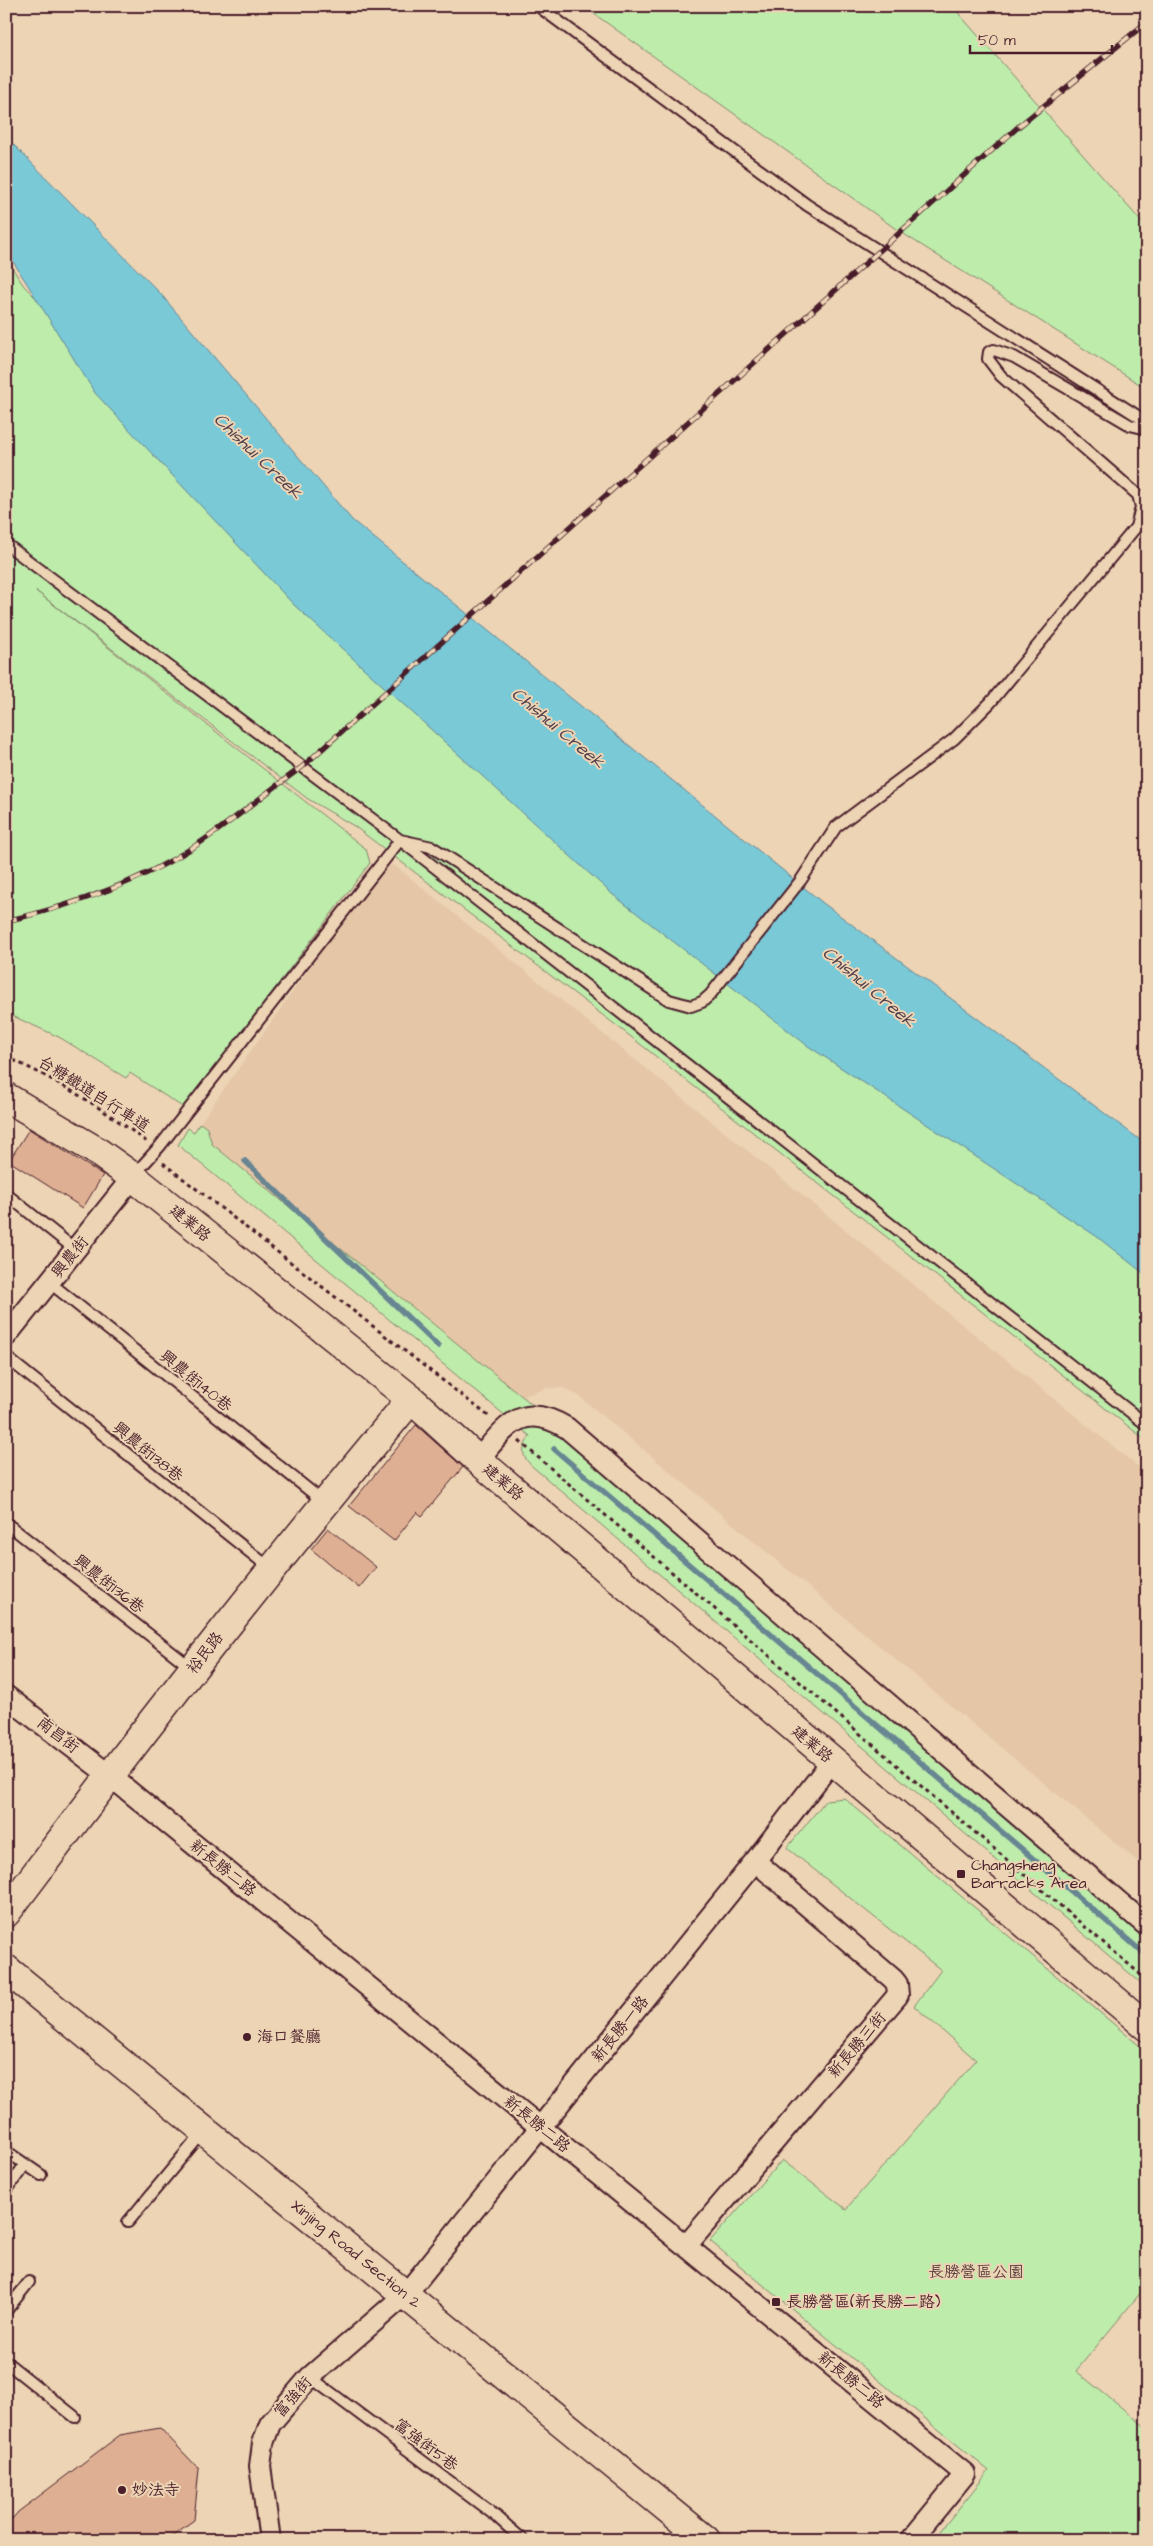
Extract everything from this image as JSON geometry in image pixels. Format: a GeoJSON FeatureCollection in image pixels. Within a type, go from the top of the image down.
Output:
{"type":"FeatureCollection","features":[{"type":"Feature","properties":{"kind":"street","name":"建業路"},"geometry":{"type":"LineString","coordinates":[[6,1097],[87,1145],[132,1177],[411,1399],[478,1460],[832,1762],[1147,2027]]}},
{"type":"Feature","properties":{"kind":"street","name":"興農街"},"geometry":{"type":"LineString","coordinates":[[6,1336],[132,1177]]}},
{"type":"Feature","properties":{"kind":"street","name":"裕民路"},"geometry":{"type":"LineString","coordinates":[[6,1913],[109,1775],[271,1569],[411,1399]]}},
{"type":"Feature","properties":{"kind":"street","name":"建業路"},"geometry":{"type":"LineString","coordinates":[[478,1460],[504,1429],[514,1421],[536,1416],[549,1417],[567,1428],[1147,1926]]}},
{"type":"Feature","properties":{"kind":"street","name":"南昌街"},"geometry":{"type":"LineString","coordinates":[[6,1696],[109,1775]]}},
{"type":"Feature","properties":{"kind":"street","name":"新長勝一路"},"geometry":{"type":"LineString","coordinates":[[406,2294],[755,1861],[832,1762]]}},
{"type":"Feature","properties":{"kind":"street","name":"新長勝二路"},"geometry":{"type":"LineString","coordinates":[[109,1775],[965,2474],[911,2540]]}},
{"type":"Feature","properties":{"kind":"street","name":"新長勝三街"},"geometry":{"type":"LineString","coordinates":[[686,2246],[898,1995],[897,1984],[893,1979],[755,1861]]}},
{"type":"Feature","properties":{"kind":"street","name":"Xinjing Road Section 2"},"geometry":{"type":"LineString","coordinates":[[6,1970],[706,2540]]}},
{"type":"Feature","properties":{"kind":"street","name":"富強街"},"geometry":{"type":"LineString","coordinates":[[270,2540],[260,2466],[263,2443],[270,2424],[310,2377],[406,2294]]}},
{"type":"Feature","properties":{"kind":"lane"},"geometry":{"type":"LineString","coordinates":[[538,6],[807,205],[1147,422]]}},
{"type":"Feature","properties":{"kind":"lane"},"geometry":{"type":"LineString","coordinates":[[400,840],[432,847],[668,1000],[680,1005],[692,1006],[702,1002],[739,959],[801,880],[836,827],[954,739],[990,703],[1136,527],[1140,519],[1141,507],[1138,495],[1001,376],[988,359],[989,352],[994,350],[1014,357],[1130,425],[1147,429]]}},
{"type":"Feature","properties":{"kind":"lane"},"geometry":{"type":"LineString","coordinates":[[6,544],[400,840],[1147,1425]]}},
{"type":"Feature","properties":{"kind":"lane"},"geometry":{"type":"LineString","coordinates":[[132,1177],[155,1152],[400,840]]}},
{"type":"Feature","properties":{"kind":"lane"},"geometry":{"type":"LineString","coordinates":[[6,1194],[76,1250]]}},
{"type":"Feature","properties":{"kind":"lane","name":"興農街140巷"},"geometry":{"type":"LineString","coordinates":[[49,1282],[324,1503]]}},
{"type":"Feature","properties":{"kind":"lane","name":"興農街138巷"},"geometry":{"type":"LineString","coordinates":[[6,1357],[271,1569]]}},
{"type":"Feature","properties":{"kind":"lane","name":"興農街136巷"},"geometry":{"type":"LineString","coordinates":[[6,1523],[193,1669]]}},
{"type":"Feature","properties":{"kind":"lane"},"geometry":{"type":"LineString","coordinates":[[128,2222],[204,2131]]}},
{"type":"Feature","properties":{"kind":"lane"},"geometry":{"type":"LineString","coordinates":[[6,2151],[24,2166],[41,2175]]}},
{"type":"Feature","properties":{"kind":"lane"},"geometry":{"type":"LineString","coordinates":[[6,2191],[24,2166]]}},
{"type":"Feature","properties":{"kind":"lane"},"geometry":{"type":"LineString","coordinates":[[6,2311],[29,2282]]}},
{"type":"Feature","properties":{"kind":"lane"},"geometry":{"type":"LineString","coordinates":[[6,2362],[75,2417]]}},
{"type":"Feature","properties":{"kind":"lane","name":"富強街5巷"},"geometry":{"type":"LineString","coordinates":[[310,2377],[496,2516],[523,2540]]}},
{"type":"Feature","properties":{"kind":"path","name":"台糖鐵道自行車道"},"geometry":{"type":"LineString","coordinates":[[6,1057],[67,1089],[121,1123],[150,1145],[161,1162],[504,1429]]}},
{"type":"Feature","properties":{"kind":"path"},"geometry":{"type":"LineString","coordinates":[[504,1429],[1147,1980]]}},
{"type":"Feature","properties":{"kind":"shaded area"},"geometry":{"type":"Polygon","coordinates":[[[394,865],[1147,1474],[1147,1869],[578,1395],[563,1388],[547,1388],[522,1397],[212,1144],[207,1128],[200,1123],[380,868],[394,865]]]}},
{"type":"Feature","properties":{"kind":"green space"},"geometry":{"type":"Polygon","coordinates":[[[583,6],[952,6],[1147,228],[1147,389],[896,229],[583,6]]]}},
{"type":"Feature","properties":{"kind":"green space"},"geometry":{"type":"Polygon","coordinates":[[[6,259],[24,286],[112,375],[1147,1272],[1147,1441],[621,1029],[354,826],[308,799],[36,591],[366,849],[370,863],[184,1108],[130,1073],[126,1078],[59,1037],[6,1013],[6,259]]]}},
{"type":"Feature","properties":{"kind":"green space"},"geometry":{"type":"Polygon","coordinates":[[[200,1123],[207,1128],[212,1144],[566,1432],[1147,1929],[1147,1988],[533,1467],[524,1456],[525,1445],[530,1436],[178,1145],[188,1128],[194,1132],[200,1123]]]}},
{"type":"Feature","properties":{"kind":"green space","name":"長勝營區公園"},"geometry":{"type":"Polygon","coordinates":[[[844,1798],[1147,2052],[1147,2285],[1076,2371],[1147,2428],[1147,2540],[933,2540],[989,2471],[710,2241],[782,2160],[846,2209],[976,2060],[914,2006],[941,1970],[787,1848],[826,1800],[844,1798]]]}},
{"type":"Feature","properties":{"kind":"water","name":"Chishui Creek"},"geometry":{"type":"Polygon","coordinates":[[[6,137],[159,292],[352,520],[823,903],[1147,1145],[1147,1276],[1096,1236],[808,1046],[612,894],[294,605],[95,393],[6,250],[6,137]]]}},
{"type":"Feature","properties":{"kind":"building"},"geometry":{"type":"Polygon","coordinates":[[[29,1129],[103,1175],[83,1208],[9,1161],[29,1129]]]}},
{"type":"Feature","properties":{"kind":"building"},"geometry":{"type":"Polygon","coordinates":[[[416,1425],[463,1467],[422,1516],[417,1512],[394,1541],[349,1506],[416,1425]]]}},
{"type":"Feature","properties":{"kind":"building"},"geometry":{"type":"Polygon","coordinates":[[[328,1528],[376,1567],[359,1588],[311,1549],[328,1528]]]}},
{"type":"Feature","properties":{"kind":"building","name":"妙法寺"},"geometry":{"type":"Polygon","coordinates":[[[160,2428],[199,2469],[194,2520],[166,2540],[6,2540],[6,2526],[18,2512],[120,2435],[160,2428]]]}},
{"type":"Feature","properties":{"kind":"waterway"},"geometry":{"type":"LineString","coordinates":[[245,1161],[438,1346]]}},
{"type":"Feature","properties":{"kind":"waterway"},"geometry":{"type":"LineString","coordinates":[[554,1449],[1147,1956]]}},
{"type":"Feature","properties":{"kind":"railway"},"geometry":{"type":"LineString","coordinates":[[6,921],[79,901],[126,883],[171,861],[234,818],[302,767],[1018,127],[1147,22]]}},
{"type":"Feature","properties":{"kind":"place","name":"Changsheng Barracks Area"},"geometry":{"type":"Point","coordinates":[961,1874]}},
{"type":"Feature","properties":{"kind":"place","name":"海口餐廳"},"geometry":{"type":"Point","coordinates":[247,2037]}},
{"type":"Feature","properties":{"kind":"place","name":"長勝營區(新長勝二路)"},"geometry":{"type":"Point","coordinates":[776,2302]}},
{"type":"Feature","properties":{"kind":"place","name":"妙法寺"},"geometry":{"type":"Point","coordinates":[122,2490]}}]}
